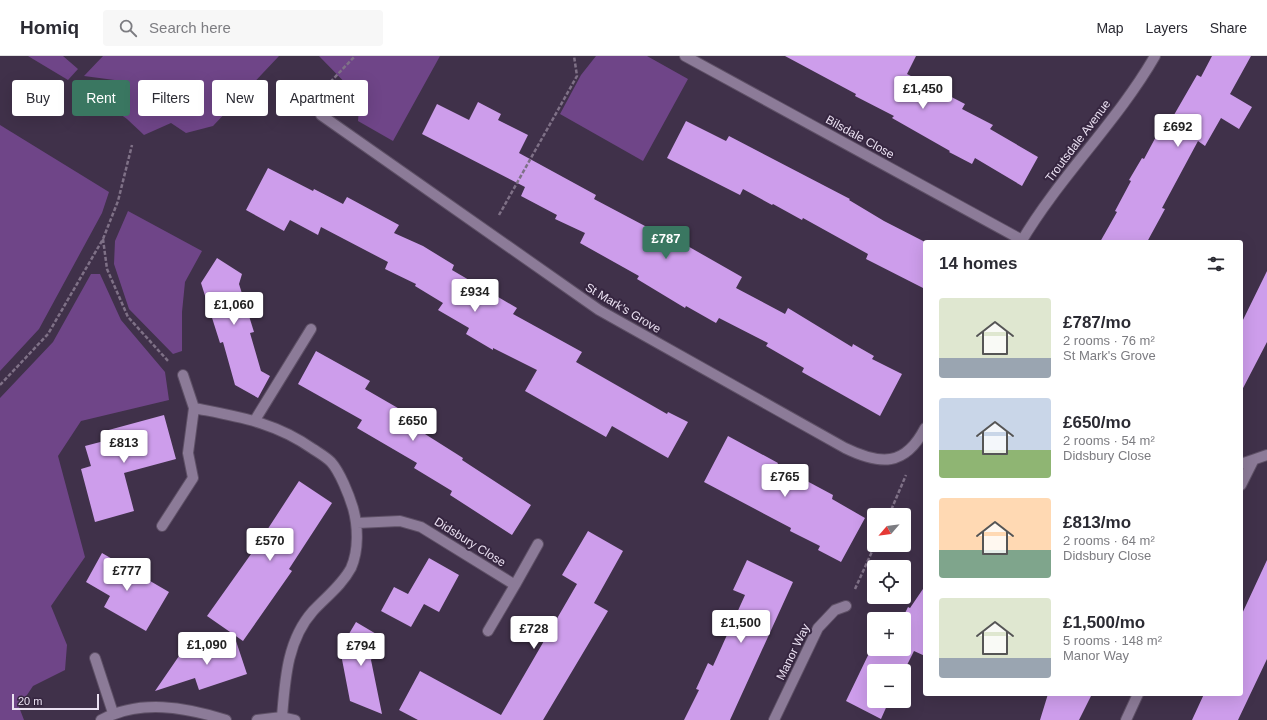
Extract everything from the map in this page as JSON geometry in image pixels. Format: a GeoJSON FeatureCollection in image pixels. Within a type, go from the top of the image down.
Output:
{"type":"FeatureCollection","features":[{"type":"Feature","properties":{"kind":"street","name":"Bilsdale Close"},"geometry":{"type":"LineString","coordinates":[[685,56],[1020,240]]}},
{"type":"Feature","properties":{"kind":"street","name":"Troutsdale Avenue"},"geometry":{"type":"LineString","coordinates":[[1023,240],[1070,172],[1143,77],[1155,56]]}},
{"type":"Feature","properties":{"kind":"street","name":"St Mark's Grove"},"geometry":{"type":"LineString","coordinates":[[322,116],[490,232],[599,310],[845,448],[865,458],[885,460],[903,455],[918,442],[923,432]]}},
{"type":"Feature","properties":{"kind":"street"},"geometry":{"type":"LineString","coordinates":[[255,420],[311,329]]}},
{"type":"Feature","properties":{"kind":"street"},"geometry":{"type":"LineString","coordinates":[[162,526],[193,478],[188,453],[194,408],[183,374]]}},
{"type":"Feature","properties":{"kind":"street"},"geometry":{"type":"LineString","coordinates":[[194,408],[255,420],[299,439],[331,462],[349,496],[357,523],[357,542],[351,567],[334,591],[312,611],[295,637],[286,675],[282,716]]}},
{"type":"Feature","properties":{"kind":"street"},"geometry":{"type":"LineString","coordinates":[[1243,464],[1267,456]]}},
{"type":"Feature","properties":{"kind":"street"},"geometry":{"type":"LineString","coordinates":[[1243,481],[1253,461]]}},
{"type":"Feature","properties":{"kind":"street","name":"Didsbury Close"},"geometry":{"type":"LineString","coordinates":[[357,523],[400,521],[421,527],[515,585]]}},
{"type":"Feature","properties":{"kind":"street"},"geometry":{"type":"LineString","coordinates":[[488,631],[538,544]]}},
{"type":"Feature","properties":{"kind":"street","name":"Manor Way"},"geometry":{"type":"LineString","coordinates":[[774,720],[818,628],[835,610],[846,606]]}},
{"type":"Feature","properties":{"kind":"street"},"geometry":{"type":"LineString","coordinates":[[95,658],[113,713]]}},
{"type":"Feature","properties":{"kind":"street"},"geometry":{"type":"LineString","coordinates":[[1126,720],[1137,696]]}},
{"type":"Feature","properties":{"kind":"street"},"geometry":{"type":"LineString","coordinates":[[101,720],[113,713],[141,707],[173,708],[198,711],[226,720]]}},
{"type":"Feature","properties":{"kind":"street"},"geometry":{"type":"LineString","coordinates":[[257,720],[282,716],[295,720]]}},
{"type":"Feature","properties":{"kind":"path"},"geometry":{"type":"LineString","coordinates":[[332,80],[354,56]]}},
{"type":"Feature","properties":{"kind":"path"},"geometry":{"type":"LineString","coordinates":[[490,232],[577,76],[574,56]]}},
{"type":"Feature","properties":{"kind":"path"},"geometry":{"type":"LineString","coordinates":[[0,385],[48,334],[103,239],[118,201],[132,145]]}},
{"type":"Feature","properties":{"kind":"path"},"geometry":{"type":"LineString","coordinates":[[103,239],[107,268],[128,317],[164,358],[183,374]]}},
{"type":"Feature","properties":{"kind":"path"},"geometry":{"type":"LineString","coordinates":[[892,508],[918,442]]}},
{"type":"Feature","properties":{"kind":"path"},"geometry":{"type":"LineString","coordinates":[[846,606],[872,552]]}},
{"type":"Feature","properties":{"kind":"shaded area"},"geometry":{"type":"Polygon","coordinates":[[[28,56],[63,56],[78,69],[68,80],[28,56]]]}},
{"type":"Feature","properties":{"kind":"shaded area"},"geometry":{"type":"Polygon","coordinates":[[[103,56],[279,56],[256,80],[212,80],[212,116],[222,116],[213,126],[186,133],[171,123],[144,135],[123,116],[130,116],[130,80],[114,80],[84,76],[103,56]]]}},
{"type":"Feature","properties":{"kind":"shaded area"},"geometry":{"type":"Polygon","coordinates":[[[319,56],[440,56],[393,141],[358,121],[358,116],[368,116],[368,80],[342,80],[319,56]]]}},
{"type":"Feature","properties":{"kind":"shaded area"},"geometry":{"type":"Polygon","coordinates":[[[596,56],[647,56],[688,79],[643,161],[560,114],[581,75],[596,56]]]}},
{"type":"Feature","properties":{"kind":"shaded area"},"geometry":{"type":"Polygon","coordinates":[[[0,125],[109,192],[102,213],[39,329],[0,371],[0,125]]]}},
{"type":"Feature","properties":{"kind":"shaded area"},"geometry":{"type":"Polygon","coordinates":[[[128,211],[202,251],[185,282],[182,312],[182,351],[173,354],[129,309],[114,264],[115,241],[128,211]]]}},
{"type":"Feature","properties":{"kind":"shaded area"},"geometry":{"type":"Polygon","coordinates":[[[91,274],[100,274],[121,320],[165,372],[169,400],[81,421],[58,456],[85,557],[51,606],[67,645],[65,670],[33,686],[19,707],[24,720],[0,720],[0,398],[53,342],[91,274]]]}},
{"type":"Feature","properties":{"kind":"building"},"geometry":{"type":"Polygon","coordinates":[[[785,56],[916,56],[907,74],[965,104],[962,109],[993,125],[990,129],[1038,157],[1022,186],[975,158],[972,164],[949,152],[950,151],[892,118],[894,116],[855,96],[856,94],[785,56]]]}},
{"type":"Feature","properties":{"kind":"building"},"geometry":{"type":"Polygon","coordinates":[[[1212,56],[1251,56],[1230,94],[1252,107],[1239,129],[1221,118],[1205,146],[1198,141],[1162,208],[1165,209],[1148,240],[1101,240],[1117,212],[1115,211],[1131,181],[1129,180],[1142,158],[1144,159],[1159,131],[1163,134],[1197,75],[1201,77],[1212,56]]]}},
{"type":"Feature","properties":{"kind":"building"},"geometry":{"type":"Polygon","coordinates":[[[478,102],[501,114],[498,120],[528,135],[519,153],[596,195],[594,199],[662,235],[663,232],[742,277],[736,288],[785,314],[788,308],[852,347],[853,344],[874,356],[872,359],[902,374],[880,416],[802,372],[804,368],[766,346],[768,343],[719,318],[716,323],[686,306],[685,308],[637,279],[639,276],[580,243],[585,233],[555,219],[557,215],[521,196],[525,187],[422,134],[437,104],[469,120],[478,102]]]}},
{"type":"Feature","properties":{"kind":"building"},"geometry":{"type":"Polygon","coordinates":[[[686,121],[726,141],[729,136],[850,199],[849,200],[884,221],[923,241],[923,288],[866,259],[868,254],[803,218],[802,220],[743,189],[740,195],[667,158],[686,121]]]}},
{"type":"Feature","properties":{"kind":"building"},"geometry":{"type":"Polygon","coordinates":[[[268,168],[313,191],[314,189],[343,204],[347,197],[399,225],[394,233],[423,246],[454,265],[452,270],[517,308],[513,314],[582,352],[576,362],[667,414],[668,412],[688,422],[668,458],[612,426],[606,437],[525,391],[537,370],[493,348],[493,350],[466,334],[469,328],[438,310],[443,303],[415,286],[416,284],[385,269],[388,262],[321,227],[318,235],[290,220],[284,231],[246,210],[268,168]]]}},
{"type":"Feature","properties":{"kind":"building"},"geometry":{"type":"Polygon","coordinates":[[[217,258],[242,274],[239,284],[254,332],[250,333],[261,371],[270,376],[258,398],[235,385],[223,342],[220,343],[201,283],[217,258]]]}},
{"type":"Feature","properties":{"kind":"building"},"geometry":{"type":"Polygon","coordinates":[[[1267,271],[1267,342],[1243,388],[1243,320],[1267,271]]]}},
{"type":"Feature","properties":{"kind":"building"},"geometry":{"type":"Polygon","coordinates":[[[316,351],[370,381],[365,389],[429,426],[425,434],[463,458],[462,460],[531,505],[512,535],[450,495],[452,491],[414,468],[417,463],[357,428],[362,420],[298,384],[316,351]]]}},
{"type":"Feature","properties":{"kind":"building"},"geometry":{"type":"Polygon","coordinates":[[[164,415],[176,459],[124,473],[134,511],[95,522],[81,469],[91,466],[85,446],[108,440],[105,431],[164,415]]]}},
{"type":"Feature","properties":{"kind":"building"},"geometry":{"type":"Polygon","coordinates":[[[728,436],[778,463],[777,465],[833,495],[832,499],[865,518],[841,562],[818,550],[820,546],[790,531],[791,528],[704,482],[728,436]]]}},
{"type":"Feature","properties":{"kind":"building"},"geometry":{"type":"Polygon","coordinates":[[[299,481],[332,503],[289,569],[292,571],[243,641],[207,616],[256,547],[299,481]]]}},
{"type":"Feature","properties":{"kind":"building"},"geometry":{"type":"Polygon","coordinates":[[[588,531],[623,551],[594,603],[608,611],[543,720],[418,720],[399,710],[420,671],[501,715],[577,584],[562,575],[588,531]]]}},
{"type":"Feature","properties":{"kind":"building"},"geometry":{"type":"Polygon","coordinates":[[[102,553],[169,592],[146,631],[104,607],[110,596],[86,582],[102,553]]]}},
{"type":"Feature","properties":{"kind":"building"},"geometry":{"type":"Polygon","coordinates":[[[429,558],[459,575],[439,612],[424,604],[411,627],[381,611],[394,587],[408,594],[429,558]]]}},
{"type":"Feature","properties":{"kind":"building"},"geometry":{"type":"Polygon","coordinates":[[[747,560],[793,582],[730,720],[684,720],[699,690],[696,689],[708,663],[713,666],[745,595],[733,590],[747,560]]]}},
{"type":"Feature","properties":{"kind":"building"},"geometry":{"type":"Polygon","coordinates":[[[1267,560],[1267,659],[1238,720],[1192,720],[1203,696],[1243,696],[1243,612],[1267,560]]]}},
{"type":"Feature","properties":{"kind":"building"},"geometry":{"type":"Polygon","coordinates":[[[923,589],[923,655],[914,651],[908,664],[867,664],[867,708],[886,708],[881,719],[846,701],[868,656],[911,656],[911,612],[906,612],[908,607],[910,608],[923,589]]]}},
{"type":"Feature","properties":{"kind":"building"},"geometry":{"type":"Polygon","coordinates":[[[356,622],[383,638],[371,660],[382,714],[350,701],[340,649],[356,622]]]}},
{"type":"Feature","properties":{"kind":"building"},"geometry":{"type":"Polygon","coordinates":[[[235,638],[247,674],[199,690],[195,678],[155,691],[179,656],[235,638]]]}},
{"type":"Feature","properties":{"kind":"building"},"geometry":{"type":"Polygon","coordinates":[[[1047,696],[1091,696],[1079,720],[1040,720],[1047,696]]]}}]}
